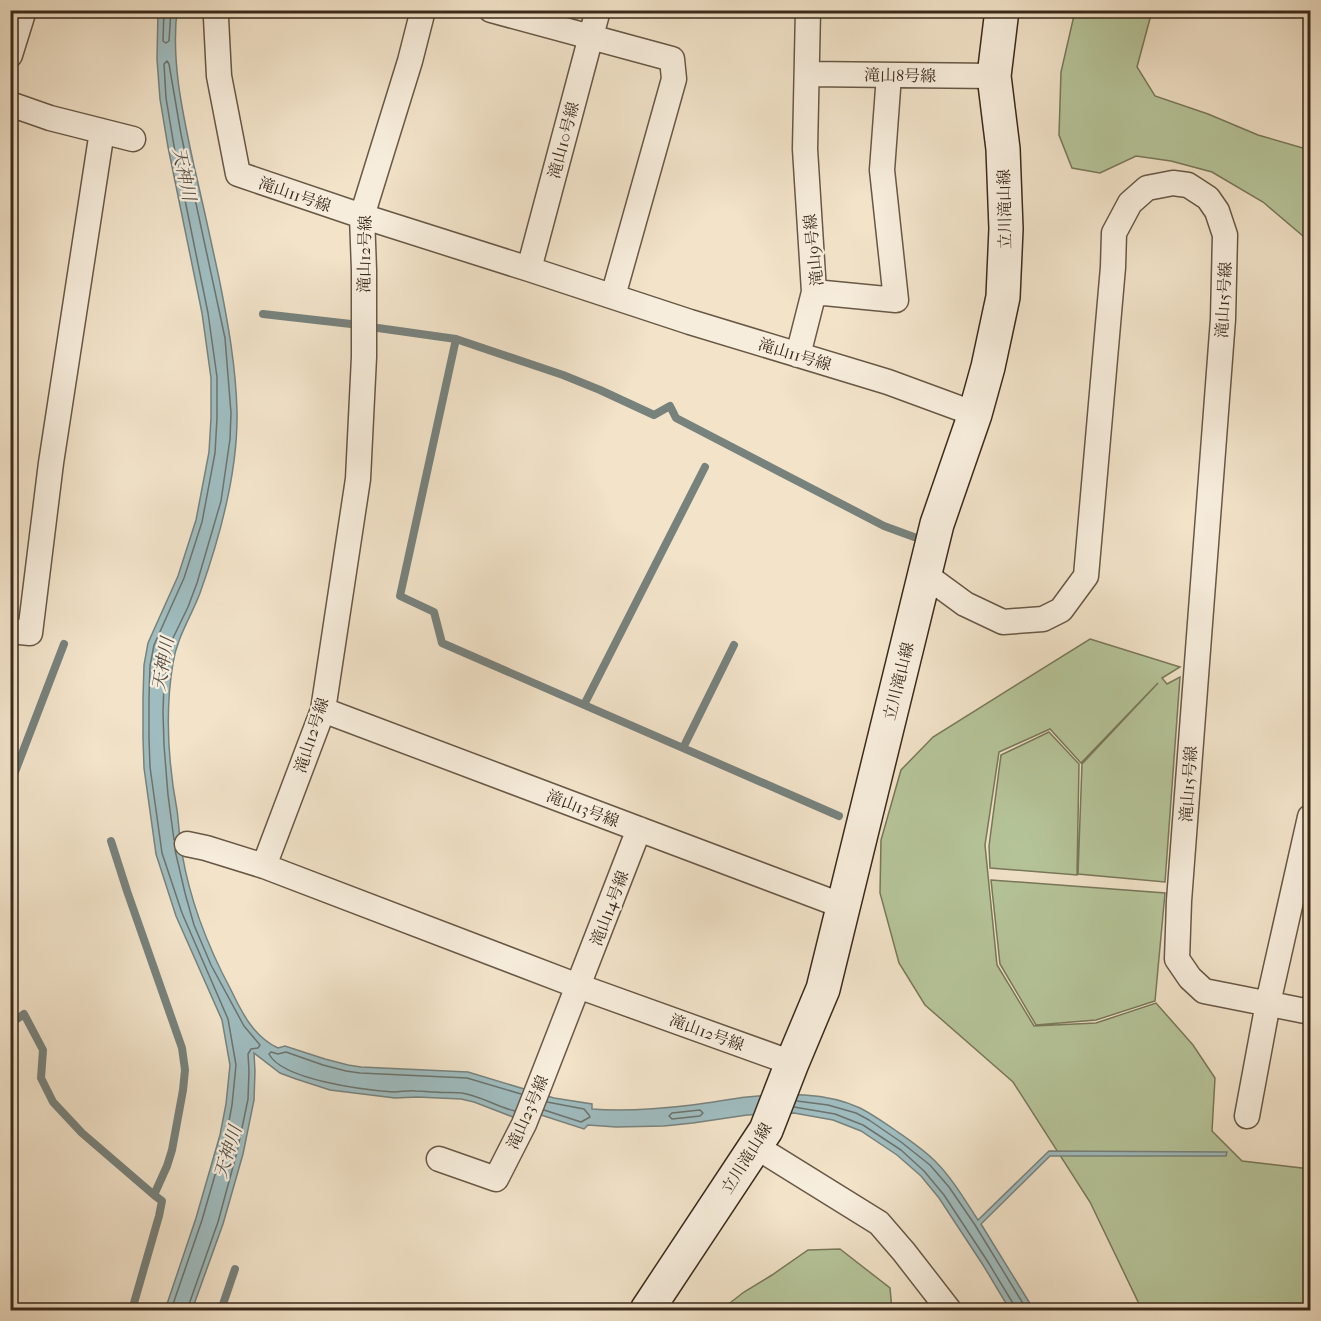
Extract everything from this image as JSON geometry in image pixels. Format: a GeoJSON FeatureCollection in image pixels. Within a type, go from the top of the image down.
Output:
{"type":"FeatureCollection","features":[{"type":"Feature","properties":{"kind":"street"},"geometry":{"type":"LineString","coordinates":[[10,55],[24,10]]}},
{"type":"Feature","properties":{"kind":"street","name":"滝山11号線"},"geometry":{"type":"LineString","coordinates":[[218,10],[216,18],[219,76],[237,174],[690,322],[888,382],[975,414]]}},
{"type":"Feature","properties":{"kind":"street","name":"滝山12号線"},"geometry":{"type":"LineString","coordinates":[[423,10],[410,61],[362,216],[364,357],[358,478],[322,710],[264,866],[578,986],[788,1074]]}},
{"type":"Feature","properties":{"kind":"street"},"geometry":{"type":"LineString","coordinates":[[491,10],[672,59],[674,79],[613,296]]}},
{"type":"Feature","properties":{"kind":"street","name":"滝山10号線"},"geometry":{"type":"LineString","coordinates":[[529,269],[598,10]]}},
{"type":"Feature","properties":{"kind":"street","name":"滝山9号線"},"geometry":{"type":"LineString","coordinates":[[808,10],[805,149],[814,292],[896,300],[882,170],[889,75]]}},
{"type":"Feature","properties":{"kind":"street","name":"立川滝山線"},"geometry":{"type":"LineString","coordinates":[[647,1311],[760,1138],[823,989],[937,524],[975,414],[1003,297],[1006,229],[1003,149],[994,76],[1002,10]]}},
{"type":"Feature","properties":{"kind":"street","name":"滝山8号線"},"geometry":{"type":"LineString","coordinates":[[807,74],[994,76]]}},
{"type":"Feature","properties":{"kind":"street"},"geometry":{"type":"LineString","coordinates":[[10,104],[50,118],[133,139]]}},
{"type":"Feature","properties":{"kind":"street"},"geometry":{"type":"LineString","coordinates":[[10,631],[30,633],[51,463],[102,131]]}},
{"type":"Feature","properties":{"kind":"street","name":"滝山15号線"},"geometry":{"type":"LineString","coordinates":[[924,574],[965,604],[1003,622],[1042,619],[1061,610],[1086,576],[1113,267],[1113,233],[1130,203],[1147,188],[1173,183],[1188,185],[1208,198],[1217,211],[1225,236],[1223,319],[1179,901],[1177,959],[1190,978],[1204,991],[1311,1012]]}},
{"type":"Feature","properties":{"kind":"street"},"geometry":{"type":"LineString","coordinates":[[798,355],[814,292]]}},
{"type":"Feature","properties":{"kind":"street","name":"滝山13号線"},"geometry":{"type":"LineString","coordinates":[[322,710],[843,906]]}},
{"type":"Feature","properties":{"kind":"street"},"geometry":{"type":"LineString","coordinates":[[1247,1116],[1268,1003],[1304,878],[1311,817]]}},
{"type":"Feature","properties":{"kind":"street","name":"滝山14号線"},"geometry":{"type":"LineString","coordinates":[[578,986],[639,830]]}},
{"type":"Feature","properties":{"kind":"street"},"geometry":{"type":"LineString","coordinates":[[187,844],[264,866]]}},
{"type":"Feature","properties":{"kind":"street","name":"滝山23号線"},"geometry":{"type":"LineString","coordinates":[[439,1159],[496,1179],[524,1124],[578,986]]}},
{"type":"Feature","properties":{"kind":"street"},"geometry":{"type":"LineString","coordinates":[[760,1138],[879,1223],[904,1251],[950,1311]]}},
{"type":"Feature","properties":{"kind":"green space"},"geometry":{"type":"Polygon","coordinates":[[[1075,11],[1152,11],[1137,67],[1155,96],[1208,114],[1258,135],[1310,150],[1310,242],[1263,202],[1212,172],[1171,161],[1136,156],[1100,173],[1072,168],[1059,135],[1061,72],[1075,11]]]}},
{"type":"Feature","properties":{"kind":"green space"},"geometry":{"type":"Polygon","coordinates":[[[1090,639],[1180,667],[1162,678],[1167,684],[1180,677],[1165,882],[1078,874],[1082,764],[1158,683],[1081,763],[1050,729],[999,752],[985,845],[997,965],[1034,1026],[1096,1023],[1156,1003],[1193,1045],[1215,1078],[1212,1131],[1242,1161],[1310,1169],[1310,1310],[1142,1310],[1090,1202],[1013,1082],[925,1005],[899,963],[880,893],[881,840],[901,770],[933,737],[1090,639]]]}},
{"type":"Feature","properties":{"kind":"green space"},"geometry":{"type":"Polygon","coordinates":[[[1049,732],[1079,764],[1077,875],[990,868],[989,846],[1001,755],[1049,732]]]}},
{"type":"Feature","properties":{"kind":"green space"},"geometry":{"type":"Polygon","coordinates":[[[991,880],[1165,893],[1155,1001],[1096,1020],[1036,1025],[1000,964],[991,880]]]}},
{"type":"Feature","properties":{"kind":"green space"},"geometry":{"type":"Polygon","coordinates":[[[840,1249],[890,1288],[892,1310],[721,1310],[808,1250],[840,1249]]]}},
{"type":"Feature","properties":{"kind":"water","name":"天神川"},"geometry":{"type":"Polygon","coordinates":[[[177,10],[176,50],[179,89],[225,312],[233,362],[237,435],[231,481],[221,527],[200,593],[181,636],[173,663],[168,718],[171,774],[185,871],[195,906],[207,940],[244,1016],[262,1038],[278,1048],[285,1046],[325,1059],[361,1067],[468,1072],[554,1098],[592,1104],[592,1109],[655,1109],[775,1095],[805,1095],[833,1099],[860,1108],[878,1118],[930,1157],[953,1182],[978,1220],[1049,1151],[1227,1152],[1226,1156],[1050,1156],[981,1224],[1034,1310],[1010,1310],[939,1198],[921,1176],[897,1155],[861,1131],[833,1120],[794,1113],[747,1115],[664,1126],[588,1125],[584,1129],[541,1115],[513,1117],[461,1099],[395,1098],[330,1090],[280,1073],[254,1053],[254,1100],[243,1154],[223,1224],[192,1310],[165,1310],[196,1218],[220,1135],[230,1065],[222,1020],[176,916],[156,854],[144,768],[144,665],[148,643],[178,576],[196,520],[209,452],[211,418],[211,378],[202,313],[160,99],[157,59],[158,11],[177,10]]]}},
{"type":"Feature","properties":{"kind":"waterway"},"geometry":{"type":"LineString","coordinates":[[263,314],[351,324]]}},
{"type":"Feature","properties":{"kind":"waterway"},"geometry":{"type":"LineString","coordinates":[[378,328],[456,339],[563,375],[654,415],[670,406],[676,418],[884,526],[914,537]]}},
{"type":"Feature","properties":{"kind":"waterway"},"geometry":{"type":"LineString","coordinates":[[456,339],[400,596],[434,612],[442,643],[839,816]]}},
{"type":"Feature","properties":{"kind":"waterway"},"geometry":{"type":"LineString","coordinates":[[586,701],[705,467]]}},
{"type":"Feature","properties":{"kind":"waterway"},"geometry":{"type":"LineString","coordinates":[[10,785],[64,644]]}},
{"type":"Feature","properties":{"kind":"waterway"},"geometry":{"type":"LineString","coordinates":[[685,744],[734,645]]}},
{"type":"Feature","properties":{"kind":"waterway"},"geometry":{"type":"LineString","coordinates":[[111,841],[182,1048],[185,1070],[172,1150],[154,1195],[162,1201],[159,1216],[132,1310]]}},
{"type":"Feature","properties":{"kind":"waterway"},"geometry":{"type":"LineString","coordinates":[[10,1007],[17,1019],[24,1014],[43,1050],[41,1078],[53,1102],[82,1133],[154,1195]]}},
{"type":"Feature","properties":{"kind":"waterway"},"geometry":{"type":"LineString","coordinates":[[221,1310],[235,1269]]}}]}
